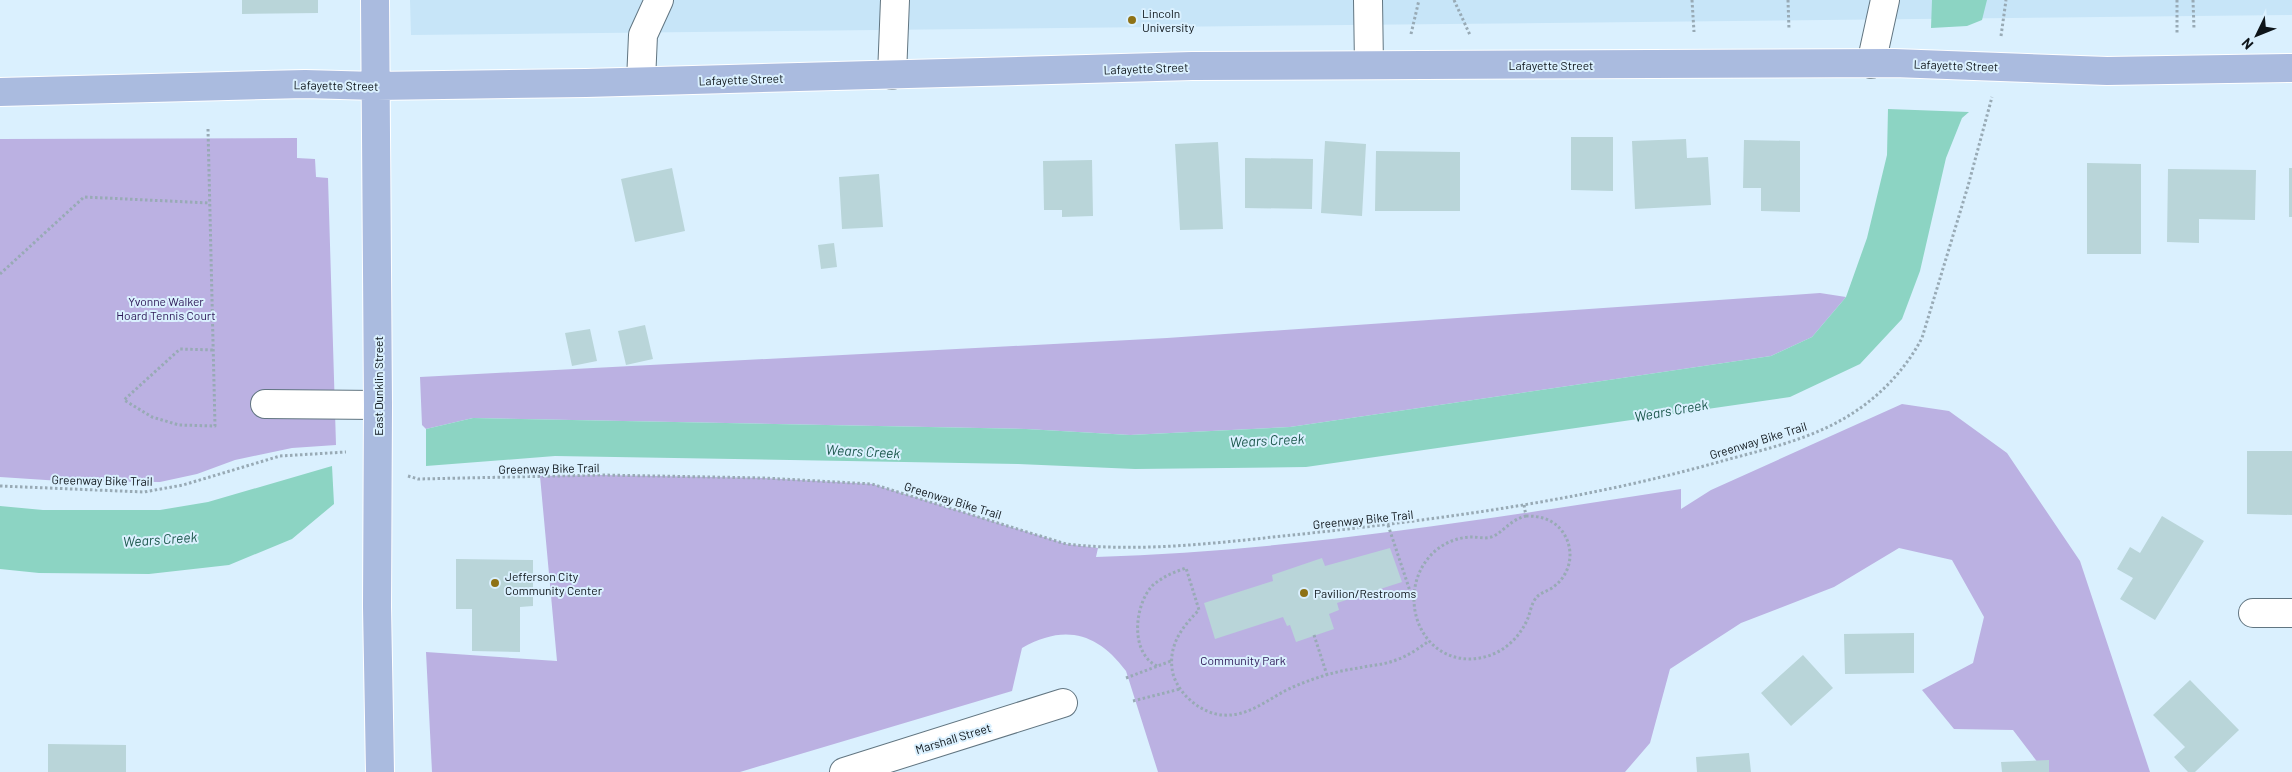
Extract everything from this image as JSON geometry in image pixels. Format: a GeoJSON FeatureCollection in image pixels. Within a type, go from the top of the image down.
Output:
{"type":"FeatureCollection","features":[{"type":"Feature","properties":{"kind":"main road","name":"East Dunklin Street"},"geometry":{"type":"LineString","coordinates":[[375,0],[378,405],[377,607],[380,772]]}},
{"type":"Feature","properties":{"kind":"main road","name":"Lafayette Street"},"geometry":{"type":"LineString","coordinates":[[0,92],[305,84],[376,86],[641,82],[1192,66],[1871,64],[2107,71],[2292,68]]}},
{"type":"Feature","properties":{"kind":"street"},"geometry":{"type":"LineString","coordinates":[[641,82],[644,35],[659,0]]}},
{"type":"Feature","properties":{"kind":"street"},"geometry":{"type":"LineString","coordinates":[[892,75],[895,0]]}},
{"type":"Feature","properties":{"kind":"street"},"geometry":{"type":"LineString","coordinates":[[1368,0],[1369,65]]}},
{"type":"Feature","properties":{"kind":"street"},"geometry":{"type":"LineString","coordinates":[[1871,64],[1885,0]]}},
{"type":"Feature","properties":{"kind":"street"},"geometry":{"type":"LineString","coordinates":[[265,404],[378,405]]}},
{"type":"Feature","properties":{"kind":"street"},"geometry":{"type":"LineString","coordinates":[[2254,613],[2292,613]]}},
{"type":"Feature","properties":{"kind":"street","name":"Marshall Street"},"geometry":{"type":"LineString","coordinates":[[844,772],[1063,703]]}},
{"type":"Feature","properties":{"kind":"path"},"geometry":{"type":"LineString","coordinates":[[1410,37],[1419,0]]}},
{"type":"Feature","properties":{"kind":"path"},"geometry":{"type":"LineString","coordinates":[[1454,0],[1470,35]]}},
{"type":"Feature","properties":{"kind":"path"},"geometry":{"type":"LineString","coordinates":[[1692,0],[1694,32]]}},
{"type":"Feature","properties":{"kind":"path"},"geometry":{"type":"LineString","coordinates":[[1788,0],[1789,30]]}},
{"type":"Feature","properties":{"kind":"path","name":"Greenway Bike Trail"},"geometry":{"type":"LineString","coordinates":[[418,479],[602,475],[764,478],[872,484],[1066,544],[1098,548],[1176,546],[1428,521],[1612,490],[1766,449],[1831,425],[1859,409],[1882,391],[1910,360],[1922,338],[1991,102],[2006,0]]}},
{"type":"Feature","properties":{"kind":"path"},"geometry":{"type":"LineString","coordinates":[[2176,0],[2177,34]]}},
{"type":"Feature","properties":{"kind":"path"},"geometry":{"type":"LineString","coordinates":[[2193,0],[2194,29]]}},
{"type":"Feature","properties":{"kind":"path"},"geometry":{"type":"LineString","coordinates":[[208,130],[214,350],[215,426],[179,425],[152,417],[124,400],[180,349],[214,350]]}},
{"type":"Feature","properties":{"kind":"path"},"geometry":{"type":"LineString","coordinates":[[0,274],[84,198],[210,203]]}},
{"type":"Feature","properties":{"kind":"path","name":"Greenway Bike Trail"},"geometry":{"type":"LineString","coordinates":[[0,486],[144,492],[182,485],[280,456],[348,452]]}},
{"type":"Feature","properties":{"kind":"path"},"geometry":{"type":"LineString","coordinates":[[1524,504],[1526,516]]}},
{"type":"Feature","properties":{"kind":"path"},"geometry":{"type":"LineString","coordinates":[[1388,525],[1417,617],[1429,640],[1436,647],[1451,655],[1476,659],[1499,651],[1518,636],[1528,618],[1533,601],[1542,592],[1557,584],[1570,560],[1568,541],[1561,530],[1551,521],[1539,516],[1526,516],[1516,519],[1490,538],[1461,538],[1438,549],[1420,569],[1412,597]]}},
{"type":"Feature","properties":{"kind":"path"},"geometry":{"type":"LineString","coordinates":[[1157,666],[1147,659],[1141,649],[1138,624],[1140,612],[1152,587],[1172,572],[1186,568],[1199,610],[1181,630],[1175,641],[1171,662],[1180,689],[1192,702],[1206,711],[1221,715],[1236,715],[1251,710],[1290,688],[1327,675],[1397,660],[1429,640]]}},
{"type":"Feature","properties":{"kind":"path"},"geometry":{"type":"LineString","coordinates":[[1314,635],[1327,675]]}},
{"type":"Feature","properties":{"kind":"path"},"geometry":{"type":"LineString","coordinates":[[1126,678],[1171,662]]}},
{"type":"Feature","properties":{"kind":"path"},"geometry":{"type":"LineString","coordinates":[[1133,701],[1180,689]]}},
{"type":"Feature","properties":{"kind":"shaded area","name":"Lincoln University"},"geometry":{"type":"Polygon","coordinates":[[[410,0],[2292,0],[2292,15],[411,35],[410,0]]]}},
{"type":"Feature","properties":{"kind":"green space","name":"Yvonne Walker Hoard Tennis Court"},"geometry":{"type":"Polygon","coordinates":[[[297,138],[297,158],[315,159],[316,177],[328,178],[336,445],[292,448],[235,460],[197,474],[160,482],[61,481],[0,477],[0,139],[297,138]]]}},
{"type":"Feature","properties":{"kind":"green space"},"geometry":{"type":"Polygon","coordinates":[[[1820,293],[1846,297],[1812,337],[1771,356],[1290,427],[1130,435],[1026,429],[473,418],[426,429],[422,425],[420,377],[1167,338],[1820,293]]]}},
{"type":"Feature","properties":{"kind":"green space","name":"Community Park"},"geometry":{"type":"Polygon","coordinates":[[[1902,404],[1949,411],[2007,453],[2080,561],[2150,772],[2045,772],[2013,730],[1954,729],[1922,690],[1973,663],[1984,617],[1952,560],[1899,548],[1834,587],[1741,623],[1670,669],[1650,743],[1625,772],[1158,772],[1126,671],[1115,658],[1091,640],[1066,634],[1037,640],[1022,648],[1012,691],[740,772],[432,772],[426,652],[557,661],[540,476],[602,475],[764,478],[872,484],[1066,544],[1098,548],[1096,557],[1170,554],[1317,541],[1390,532],[1681,489],[1681,509],[1711,490],[1902,404]]]}},
{"type":"Feature","properties":{"kind":"water"},"geometry":{"type":"Polygon","coordinates":[[[1932,0],[1987,0],[1982,20],[1967,26],[1931,28],[1932,0]]]}},
{"type":"Feature","properties":{"kind":"water","name":"Wears Creek"},"geometry":{"type":"Polygon","coordinates":[[[1888,109],[1969,112],[1962,118],[1946,158],[1920,271],[1902,319],[1860,364],[1790,397],[1306,467],[1135,469],[1018,464],[555,456],[426,466],[426,429],[473,418],[1026,429],[1130,435],[1290,427],[1771,356],[1812,337],[1846,297],[1867,238],[1887,155],[1888,109]]]}},
{"type":"Feature","properties":{"kind":"water","name":"Wears Creek"},"geometry":{"type":"Polygon","coordinates":[[[332,466],[334,504],[292,539],[229,565],[149,574],[39,573],[0,569],[0,506],[43,510],[160,510],[208,502],[332,466]]]}},
{"type":"Feature","properties":{"kind":"building"},"geometry":{"type":"Polygon","coordinates":[[[242,0],[318,0],[318,13],[242,14],[242,0]]]}},
{"type":"Feature","properties":{"kind":"building"},"geometry":{"type":"Polygon","coordinates":[[[1571,137],[1613,137],[1613,191],[1571,190],[1571,137]]]}},
{"type":"Feature","properties":{"kind":"building"},"geometry":{"type":"Polygon","coordinates":[[[1686,139],[1687,158],[1708,157],[1711,205],[1635,209],[1632,141],[1686,139]]]}},
{"type":"Feature","properties":{"kind":"building"},"geometry":{"type":"Polygon","coordinates":[[[1744,140],[1800,141],[1800,212],[1761,211],[1761,188],[1743,188],[1744,140]]]}},
{"type":"Feature","properties":{"kind":"building"},"geometry":{"type":"Polygon","coordinates":[[[1325,141],[1366,144],[1362,216],[1321,213],[1325,141]]]}},
{"type":"Feature","properties":{"kind":"building"},"geometry":{"type":"Polygon","coordinates":[[[1218,142],[1223,229],[1180,230],[1175,144],[1218,142]]]}},
{"type":"Feature","properties":{"kind":"building"},"geometry":{"type":"Polygon","coordinates":[[[1376,151],[1460,152],[1460,211],[1375,211],[1376,151]]]}},
{"type":"Feature","properties":{"kind":"building"},"geometry":{"type":"Polygon","coordinates":[[[1245,158],[1313,159],[1312,209],[1245,208],[1245,158]]]}},
{"type":"Feature","properties":{"kind":"building"},"geometry":{"type":"Polygon","coordinates":[[[1092,160],[1093,216],[1062,217],[1062,210],[1044,210],[1043,161],[1092,160]]]}},
{"type":"Feature","properties":{"kind":"building"},"geometry":{"type":"Polygon","coordinates":[[[2087,163],[2141,164],[2141,254],[2087,254],[2087,163]]]}},
{"type":"Feature","properties":{"kind":"building"},"geometry":{"type":"Polygon","coordinates":[[[672,168],[685,231],[635,242],[621,179],[672,168]]]}},
{"type":"Feature","properties":{"kind":"building"},"geometry":{"type":"Polygon","coordinates":[[[2289,168],[2292,168],[2292,217],[2289,217],[2289,168]]]}},
{"type":"Feature","properties":{"kind":"building"},"geometry":{"type":"Polygon","coordinates":[[[2168,169],[2256,170],[2255,220],[2199,219],[2199,243],[2167,242],[2168,169]]]}},
{"type":"Feature","properties":{"kind":"building"},"geometry":{"type":"Polygon","coordinates":[[[879,174],[883,227],[842,229],[839,177],[879,174]]]}},
{"type":"Feature","properties":{"kind":"building"},"geometry":{"type":"Polygon","coordinates":[[[834,243],[837,267],[821,269],[818,245],[834,243]]]}},
{"type":"Feature","properties":{"kind":"building"},"geometry":{"type":"Polygon","coordinates":[[[645,325],[653,359],[626,365],[618,331],[645,325]]]}},
{"type":"Feature","properties":{"kind":"building"},"geometry":{"type":"Polygon","coordinates":[[[590,329],[597,361],[572,366],[565,333],[590,329]]]}},
{"type":"Feature","properties":{"kind":"building"},"geometry":{"type":"Polygon","coordinates":[[[2247,451],[2292,451],[2292,515],[2247,514],[2247,451]]]}},
{"type":"Feature","properties":{"kind":"building"},"geometry":{"type":"Polygon","coordinates":[[[2162,516],[2204,541],[2155,620],[2120,599],[2133,578],[2117,569],[2130,547],[2140,553],[2162,516]]]}},
{"type":"Feature","properties":{"kind":"building","name":"Pavilion/Restrooms"},"geometry":{"type":"Polygon","coordinates":[[[1390,548],[1402,582],[1337,603],[1339,610],[1329,614],[1334,629],[1296,642],[1290,625],[1287,626],[1283,617],[1215,639],[1204,603],[1273,581],[1272,575],[1322,558],[1325,566],[1390,548]]]}},
{"type":"Feature","properties":{"kind":"building","name":"Jefferson City Community Center"},"geometry":{"type":"Polygon","coordinates":[[[456,559],[533,560],[533,606],[520,607],[520,652],[472,651],[472,609],[456,609],[456,559]]]}},
{"type":"Feature","properties":{"kind":"building"},"geometry":{"type":"Polygon","coordinates":[[[1914,633],[1914,673],[1845,674],[1844,634],[1914,633]]]}},
{"type":"Feature","properties":{"kind":"building"},"geometry":{"type":"Polygon","coordinates":[[[1803,655],[1833,688],[1791,726],[1761,693],[1803,655]]]}},
{"type":"Feature","properties":{"kind":"building"},"geometry":{"type":"Polygon","coordinates":[[[2190,680],[2239,730],[2195,772],[2188,772],[2174,757],[2185,747],[2153,715],[2190,680]]]}},
{"type":"Feature","properties":{"kind":"building"},"geometry":{"type":"Polygon","coordinates":[[[48,744],[126,745],[126,772],[48,772],[48,744]]]}},
{"type":"Feature","properties":{"kind":"building"},"geometry":{"type":"Polygon","coordinates":[[[1749,753],[1751,772],[1697,772],[1696,757],[1749,753]]]}},
{"type":"Feature","properties":{"kind":"building"},"geometry":{"type":"Polygon","coordinates":[[[2049,760],[2049,772],[2002,772],[2001,762],[2049,760]]]}},
{"type":"Feature","properties":{"kind":"place","name":"Lincoln University"},"geometry":{"type":"Point","coordinates":[1132,20]}},
{"type":"Feature","properties":{"kind":"place","name":"Jefferson City Community Center"},"geometry":{"type":"Point","coordinates":[495,583]}},
{"type":"Feature","properties":{"kind":"place","name":"Pavilion/Restrooms"},"geometry":{"type":"Point","coordinates":[1304,593]}}]}
